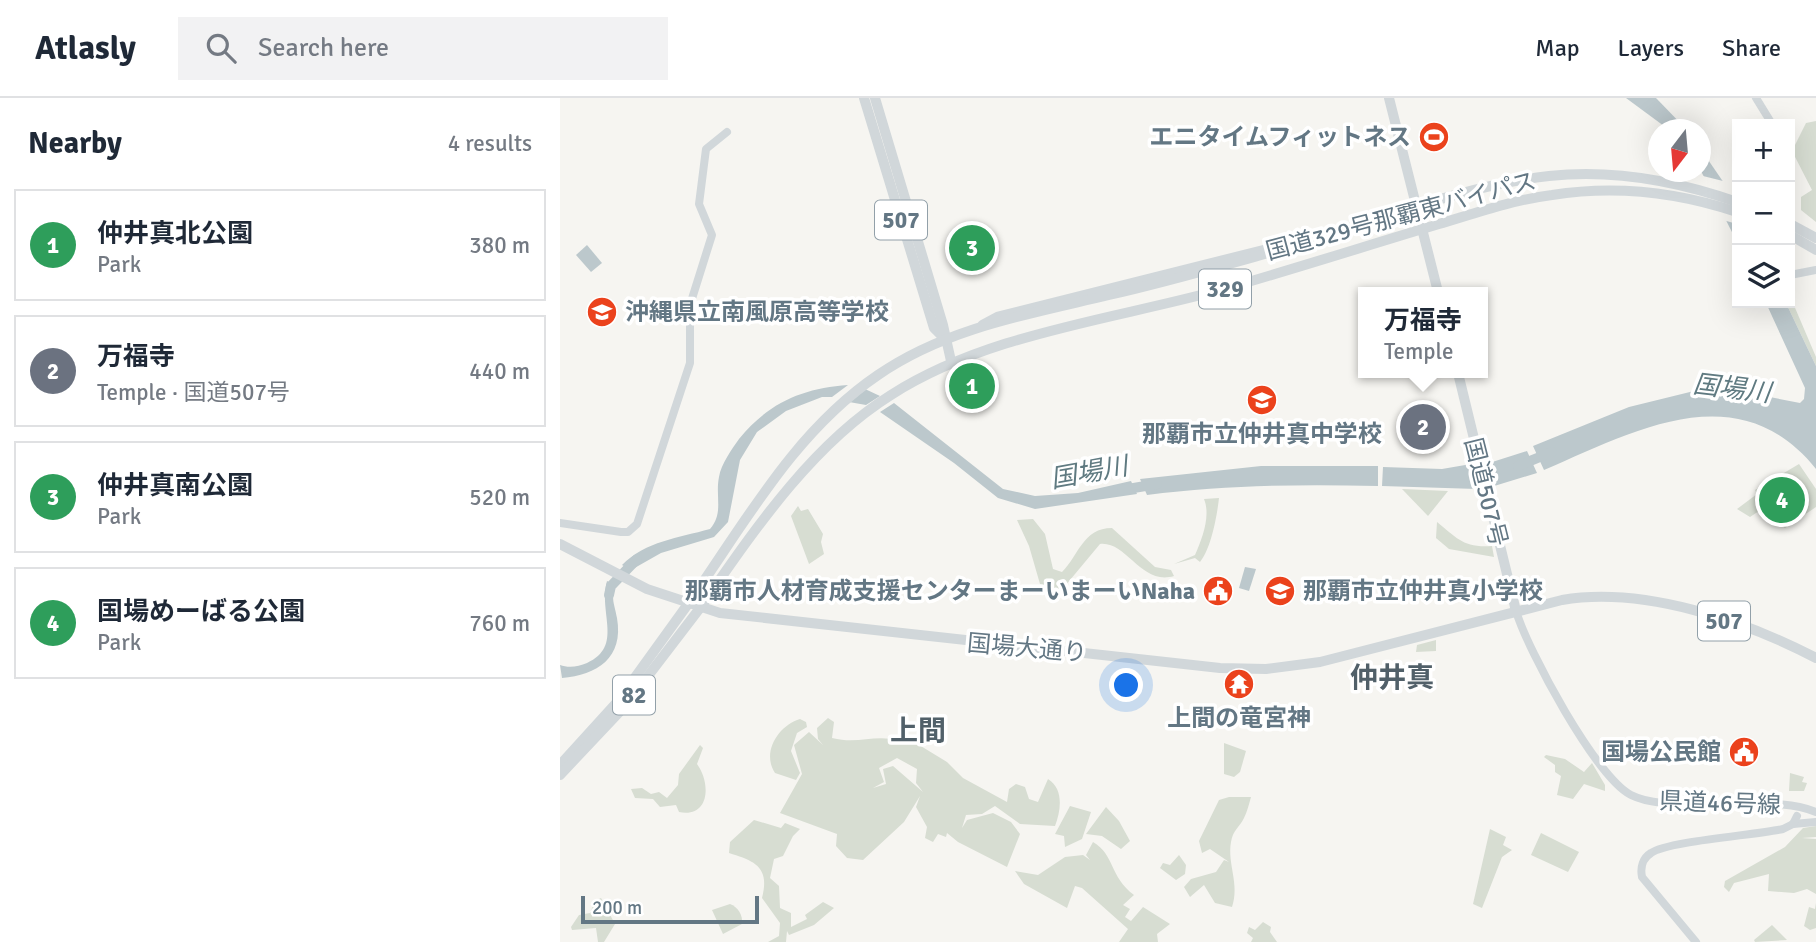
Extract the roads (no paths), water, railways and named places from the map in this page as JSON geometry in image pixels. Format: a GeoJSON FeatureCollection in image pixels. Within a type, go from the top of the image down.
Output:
{"type":"FeatureCollection","features":[{"type":"Feature","properties":{"kind":"highway","name":"507"},"geometry":{"type":"LineString","coordinates":[[864,98],[934,328],[944,338]]}},
{"type":"Feature","properties":{"kind":"highway","name":"507"},"geometry":{"type":"LineString","coordinates":[[874,98],[938,309],[951,361]]}},
{"type":"Feature","properties":{"kind":"highway"},"geometry":{"type":"LineString","coordinates":[[1390,98],[1437,287]]}},
{"type":"Feature","properties":{"kind":"highway","name":"国道329号那覇東バイパス"},"geometry":{"type":"LineString","coordinates":[[688,604],[789,458],[834,409],[867,382],[944,338],[1320,237],[1506,183],[1583,173],[1642,178],[1732,200]]}},
{"type":"Feature","properties":{"kind":"highway","name":"国道329号那覇東バイパス"},"geometry":{"type":"LineString","coordinates":[[700,608],[797,479],[868,411],[890,395],[951,361],[1006,343],[1216,291],[1516,201],[1592,191],[1661,193],[1732,210]]}},
{"type":"Feature","properties":{"kind":"highway"},"geometry":{"type":"LineString","coordinates":[[1795,227],[1816,238]]}},
{"type":"Feature","properties":{"kind":"highway"},"geometry":{"type":"LineString","coordinates":[[1795,238],[1816,250]]}},
{"type":"Feature","properties":{"kind":"highway","name":"国道507号"},"geometry":{"type":"LineString","coordinates":[[1459,378],[1516,611]]}},
{"type":"Feature","properties":{"kind":"highway","name":"国場大通り"},"geometry":{"type":"LineString","coordinates":[[560,544],[629,580],[700,608],[775,621],[1247,669],[1320,662],[1516,611]]}},
{"type":"Feature","properties":{"kind":"highway","name":"507"},"geometry":{"type":"LineString","coordinates":[[1516,611],[1580,597],[1644,600],[1756,631],[1816,658]]}},
{"type":"Feature","properties":{"kind":"main road","name":"82"},"geometry":{"type":"LineString","coordinates":[[560,765],[612,707],[688,604]]}},
{"type":"Feature","properties":{"kind":"main road","name":"82"},"geometry":{"type":"LineString","coordinates":[[560,775],[625,706],[700,608]]}},
{"type":"Feature","properties":{"kind":"street"},"geometry":{"type":"LineString","coordinates":[[1756,98],[1769,119]]}},
{"type":"Feature","properties":{"kind":"street"},"geometry":{"type":"LineString","coordinates":[[560,523],[621,532],[638,524],[690,363],[692,297],[712,235],[699,204],[706,149],[727,132]]}},
{"type":"Feature","properties":{"kind":"street"},"geometry":{"type":"LineString","coordinates":[[975,328],[997,316],[1294,239],[1320,237]]}},
{"type":"Feature","properties":{"kind":"street"},"geometry":{"type":"LineString","coordinates":[[1795,274],[1816,270]]}},
{"type":"Feature","properties":{"kind":"street","name":"県道46号線"},"geometry":{"type":"LineString","coordinates":[[1516,611],[1533,652],[1560,703],[1621,788],[1634,796],[1657,801],[1738,806],[1790,804],[1795,820],[1771,832],[1661,848],[1648,855],[1640,869],[1642,877],[1696,942]]}},
{"type":"Feature","properties":{"kind":"street"},"geometry":{"type":"LineString","coordinates":[[1790,804],[1813,811]]}},
{"type":"Feature","properties":{"kind":"street"},"geometry":{"type":"LineString","coordinates":[[1795,820],[1813,811]]}},
{"type":"Feature","properties":{"kind":"street"},"geometry":{"type":"LineString","coordinates":[[1795,820],[1816,822]]}},
{"type":"Feature","properties":{"kind":"waterway","name":"国場川"},"geometry":{"type":"LineString","coordinates":[[1518,466],[1552,452]]}},
{"type":"Feature","properties":{"kind":"waterway","name":"国場川"},"geometry":{"type":"LineString","coordinates":[[1122,490],[1157,484]]}},
{"type":"Feature","properties":{"kind":"waterway","name":"国場川"},"geometry":{"type":"LineString","coordinates":[[609,595],[611,586],[637,559]]}},
{"type":"Feature","properties":{"kind":"place","name":"エニタイムフィットネス"},"geometry":{"type":"Point","coordinates":[1434,137]}},
{"type":"Feature","properties":{"kind":"place","name":"仲井真南公園"},"geometry":{"type":"Point","coordinates":[972,248]}},
{"type":"Feature","properties":{"kind":"place","name":"沖縄県立南風原高等学校"},"geometry":{"type":"Point","coordinates":[602,312]}},
{"type":"Feature","properties":{"kind":"place","name":"仲井真北公園"},"geometry":{"type":"Point","coordinates":[972,386]}},
{"type":"Feature","properties":{"kind":"place","name":"那覇市立仲井真中学校"},"geometry":{"type":"Point","coordinates":[1262,400]}},
{"type":"Feature","properties":{"kind":"place","name":"万福寺"},"geometry":{"type":"Point","coordinates":[1423,427]}},
{"type":"Feature","properties":{"kind":"place","name":"国場めーばる公園"},"geometry":{"type":"Point","coordinates":[1782,500]}},
{"type":"Feature","properties":{"kind":"place","name":"那覇市人材育成支援センターまーいまーいNaha"},"geometry":{"type":"Point","coordinates":[1218,591]}},
{"type":"Feature","properties":{"kind":"place","name":"那覇市立仲井真小学校"},"geometry":{"type":"Point","coordinates":[1280,591]}},
{"type":"Feature","properties":{"kind":"place","name":"上間の竜宮神"},"geometry":{"type":"Point","coordinates":[1239,684]}},
{"type":"Feature","properties":{"kind":"place","name":"国場公民館"},"geometry":{"type":"Point","coordinates":[1744,752]}},
{"type":"Feature","properties":{"kind":"district","name":"仲井真"},"geometry":{"type":"Point","coordinates":[1392,677]}},
{"type":"Feature","properties":{"kind":"district","name":"上間"},"geometry":{"type":"Point","coordinates":[918,730]}}]}
